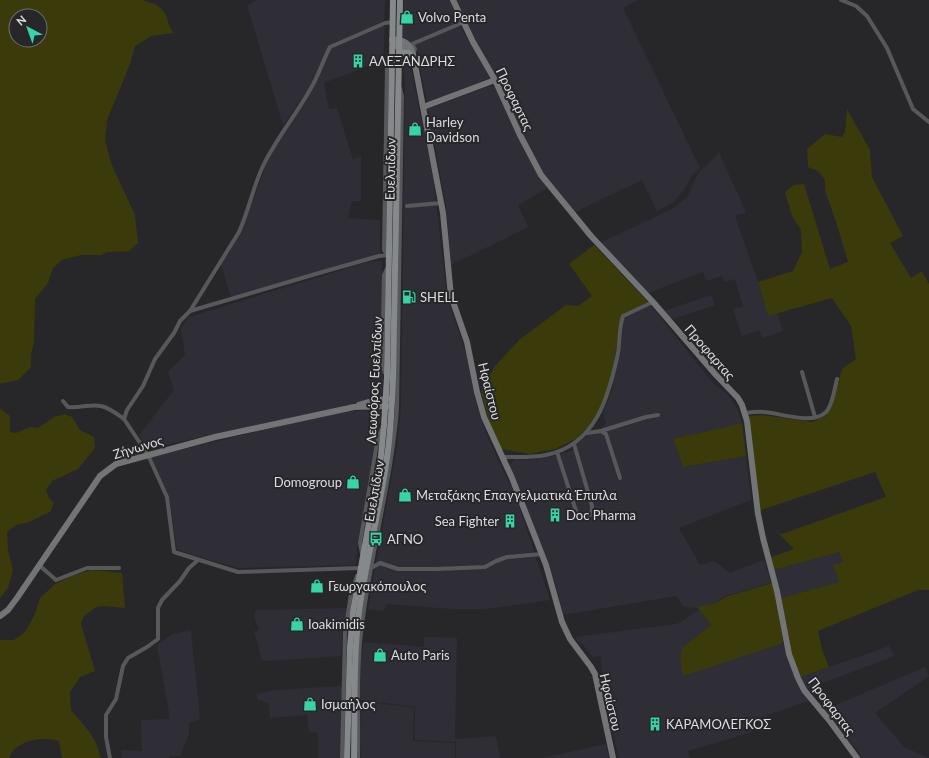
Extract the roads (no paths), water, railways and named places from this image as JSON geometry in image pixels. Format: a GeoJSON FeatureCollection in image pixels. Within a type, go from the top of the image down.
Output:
{"type":"FeatureCollection","features":[{"type":"Feature","properties":{"kind":"main road","name":"Λεωφόρος Ευελπίδων"},"geometry":{"type":"LineString","coordinates":[[393,0],[393,22],[396,41]]}},
{"type":"Feature","properties":{"kind":"main road","name":"Λεωφόρος Ευελπίδων"},"geometry":{"type":"LineString","coordinates":[[347,758],[346,690],[351,632],[360,568],[378,476],[384,425],[396,356],[391,316],[388,267],[395,58],[400,0]]}},
{"type":"Feature","properties":{"kind":"main road"},"geometry":{"type":"LineString","coordinates":[[395,58],[402,53],[412,55]]}},
{"type":"Feature","properties":{"kind":"main road","name":"Λεωφόρος Ευελπίδων"},"geometry":{"type":"LineString","coordinates":[[389,399],[387,377],[397,246],[398,82],[395,58]]}},
{"type":"Feature","properties":{"kind":"main road","name":"Λεωφόρος Ευελπίδων"},"geometry":{"type":"LineString","coordinates":[[354,758],[356,745],[358,678],[356,647],[359,613],[382,497],[390,440],[388,406]]}},
{"type":"Feature","properties":{"kind":"street","name":"Προφαρτας"},"geometry":{"type":"LineString","coordinates":[[453,0],[473,42],[495,80],[541,175],[592,236],[653,302],[716,376],[738,398],[746,413],[758,514],[777,591],[789,654],[804,690],[829,720],[857,758]]}},
{"type":"Feature","properties":{"kind":"street"},"geometry":{"type":"LineString","coordinates":[[841,0],[856,6],[867,16],[887,48],[913,109],[929,122]]}},
{"type":"Feature","properties":{"kind":"street"},"geometry":{"type":"LineString","coordinates":[[124,419],[127,410],[143,386],[155,359],[174,334],[180,322],[190,312],[239,232],[263,166],[311,88],[330,47],[385,23],[393,22]]}},
{"type":"Feature","properties":{"kind":"street"},"geometry":{"type":"LineString","coordinates":[[396,41],[412,55],[415,49],[412,44],[464,22]]}},
{"type":"Feature","properties":{"kind":"street","name":"Ηφαίστου"},"geometry":{"type":"LineString","coordinates":[[412,55],[441,203],[451,296],[467,342],[477,392],[484,417],[512,478],[542,554],[562,622],[570,639],[596,676],[613,758]]}},
{"type":"Feature","properties":{"kind":"street"},"geometry":{"type":"LineString","coordinates":[[423,107],[495,80]]}},
{"type":"Feature","properties":{"kind":"street"},"geometry":{"type":"LineString","coordinates":[[407,206],[441,203]]}},
{"type":"Feature","properties":{"kind":"street"},"geometry":{"type":"LineString","coordinates":[[190,312],[379,256],[389,256]]}},
{"type":"Feature","properties":{"kind":"street"},"geometry":{"type":"LineString","coordinates":[[503,457],[541,456],[557,452],[574,444],[586,433],[595,422],[605,404],[611,386],[620,342],[623,316],[653,302]]}},
{"type":"Feature","properties":{"kind":"street","name":"Ευελπίδων"},"geometry":{"type":"LineString","coordinates":[[358,678],[362,625],[382,497],[395,431],[396,356]]}},
{"type":"Feature","properties":{"kind":"street"},"geometry":{"type":"LineString","coordinates":[[802,372],[815,417]]}},
{"type":"Feature","properties":{"kind":"street"},"geometry":{"type":"LineString","coordinates":[[746,413],[763,411],[804,419],[815,417],[825,413],[831,403],[837,378]]}},
{"type":"Feature","properties":{"kind":"street"},"geometry":{"type":"LineString","coordinates":[[354,407],[371,401],[389,399]]}},
{"type":"Feature","properties":{"kind":"street"},"geometry":{"type":"LineString","coordinates":[[63,401],[68,407],[77,408],[101,406],[113,411],[124,419],[148,455],[168,497],[174,552],[238,572],[360,568]]}},
{"type":"Feature","properties":{"kind":"street"},"geometry":{"type":"LineString","coordinates":[[354,407],[388,406]]}},
{"type":"Feature","properties":{"kind":"street","name":"Ζήνωνος"},"geometry":{"type":"LineString","coordinates":[[0,616],[8,610],[17,598],[100,476],[116,464],[255,428],[354,407]]}},
{"type":"Feature","properties":{"kind":"street"},"geometry":{"type":"LineString","coordinates":[[586,433],[601,431],[646,417],[658,415]]}},
{"type":"Feature","properties":{"kind":"street"},"geometry":{"type":"LineString","coordinates":[[601,431],[606,434],[620,478]]}},
{"type":"Feature","properties":{"kind":"street"},"geometry":{"type":"LineString","coordinates":[[557,452],[577,515],[589,516],[592,511],[592,506],[574,444]]}},
{"type":"Feature","properties":{"kind":"street"},"geometry":{"type":"LineString","coordinates":[[371,568],[380,563],[398,569],[486,567],[496,561],[507,558],[542,554]]}},
{"type":"Feature","properties":{"kind":"street"},"geometry":{"type":"LineString","coordinates":[[110,758],[106,737],[106,714],[116,699],[124,666],[128,658],[158,639],[158,608],[162,600],[180,581],[189,568],[198,560]]}},
{"type":"Feature","properties":{"kind":"street"},"geometry":{"type":"LineString","coordinates":[[39,564],[56,580],[87,568],[119,568]]}},
{"type":"Feature","properties":{"kind":"street"},"geometry":{"type":"LineString","coordinates":[[342,758],[346,690]]}},
{"type":"Feature","properties":{"kind":"street"},"geometry":{"type":"LineString","coordinates":[[356,745],[358,758]]}},
{"type":"Feature","properties":{"kind":"place","name":"Volvo Penta"},"geometry":{"type":"Point","coordinates":[407,17]}},
{"type":"Feature","properties":{"kind":"place","name":"ΑΛΕΞΑΝΔΡΗΣ"},"geometry":{"type":"Point","coordinates":[358,61]}},
{"type":"Feature","properties":{"kind":"place","name":"Harley Davidson"},"geometry":{"type":"Point","coordinates":[415,129]}},
{"type":"Feature","properties":{"kind":"place","name":"SHELL"},"geometry":{"type":"Point","coordinates":[409,297]}},
{"type":"Feature","properties":{"kind":"place","name":"Domogroup"},"geometry":{"type":"Point","coordinates":[353,482]}},
{"type":"Feature","properties":{"kind":"place","name":"Μεταξάκης Επαγγελματικά Έπιπλα"},"geometry":{"type":"Point","coordinates":[405,495]}},
{"type":"Feature","properties":{"kind":"place","name":"Doc Pharma"},"geometry":{"type":"Point","coordinates":[555,515]}},
{"type":"Feature","properties":{"kind":"place","name":"Sea Fighter"},"geometry":{"type":"Point","coordinates":[510,521]}},
{"type":"Feature","properties":{"kind":"place","name":"ΑΓΝΟ"},"geometry":{"type":"Point","coordinates":[376,539]}},
{"type":"Feature","properties":{"kind":"place","name":"Γεωργακόπουλος"},"geometry":{"type":"Point","coordinates":[317,586]}},
{"type":"Feature","properties":{"kind":"place","name":"Ioakimidis"},"geometry":{"type":"Point","coordinates":[297,624]}},
{"type":"Feature","properties":{"kind":"place","name":"Auto Paris"},"geometry":{"type":"Point","coordinates":[380,655]}},
{"type":"Feature","properties":{"kind":"place","name":"Ισμαήλος"},"geometry":{"type":"Point","coordinates":[310,704]}},
{"type":"Feature","properties":{"kind":"place","name":"ΚΑΡΑΜΟΛΕΓΚΟΣ"},"geometry":{"type":"Point","coordinates":[655,724]}}]}
